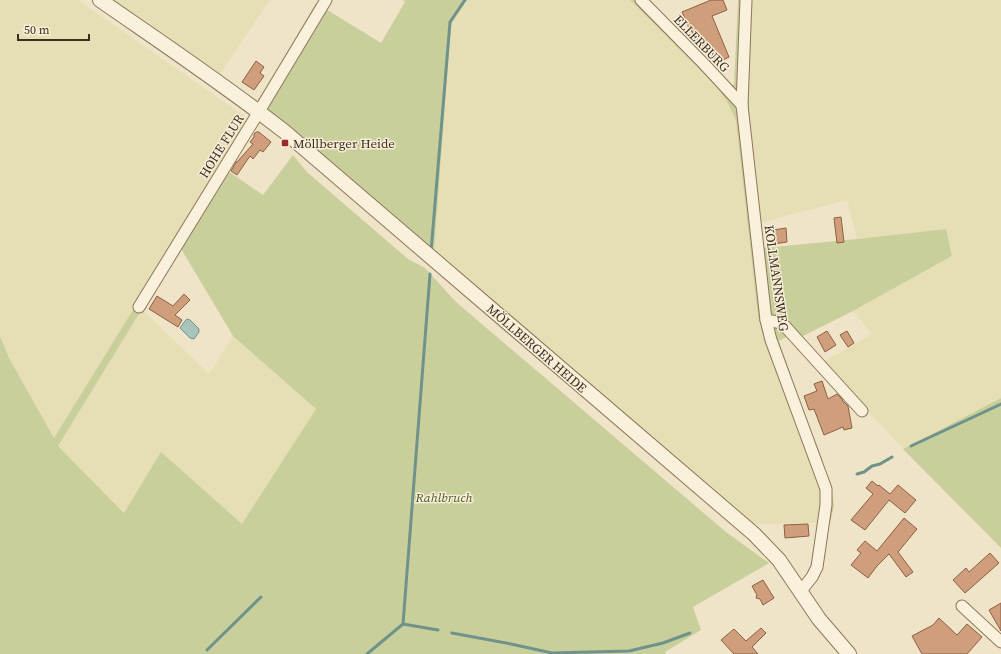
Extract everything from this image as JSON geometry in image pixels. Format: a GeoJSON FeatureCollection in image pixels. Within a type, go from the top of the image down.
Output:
{"type":"FeatureCollection","features":[{"type":"Feature","properties":{"kind":"street","name":"MÖLLBERGER HEIDE"},"geometry":{"type":"LineString","coordinates":[[100,0],[259,112],[754,534],[779,560],[819,619],[848,654]]}},
{"type":"Feature","properties":{"kind":"street","name":"HOHE FLUR"},"geometry":{"type":"LineString","coordinates":[[139,306],[259,112],[326,0]]}},
{"type":"Feature","properties":{"kind":"street","name":"ELLERBURG"},"geometry":{"type":"LineString","coordinates":[[641,0],[742,105]]}},
{"type":"Feature","properties":{"kind":"street","name":"KOLLMANNSWEG"},"geometry":{"type":"LineString","coordinates":[[746,0],[742,105],[766,320],[771,340],[826,488],[826,505],[817,567],[812,577],[800,592]]}},
{"type":"Feature","properties":{"kind":"street"},"geometry":{"type":"LineString","coordinates":[[766,320],[782,322],[862,411]]}},
{"type":"Feature","properties":{"kind":"street"},"geometry":{"type":"LineString","coordinates":[[962,606],[1001,642]]}},
{"type":"Feature","properties":{"kind":"shaded area"},"geometry":{"type":"Polygon","coordinates":[[[0,0],[78,0],[250,120],[54,438],[9,358],[0,336],[0,0]]]}},
{"type":"Feature","properties":{"kind":"shaded area"},"geometry":{"type":"Polygon","coordinates":[[[114,0],[270,0],[220,74],[114,0]]]}},
{"type":"Feature","properties":{"kind":"shaded area"},"geometry":{"type":"Polygon","coordinates":[[[467,0],[630,0],[715,85],[728,103],[736,121],[758,316],[765,344],[820,488],[818,523],[750,524],[434,252],[451,24],[467,0]]]}},
{"type":"Feature","properties":{"kind":"shaded area"},"geometry":{"type":"Polygon","coordinates":[[[750,0],[1001,0],[1001,398],[903,449],[823,362],[872,334],[853,311],[952,256],[945,229],[857,239],[847,200],[759,223],[748,102],[750,0]]]}},
{"type":"Feature","properties":{"kind":"shaded area"},"geometry":{"type":"Polygon","coordinates":[[[142,309],[209,374],[233,336],[316,409],[208,579],[128,506],[125,513],[58,446],[142,309]]]}},
{"type":"Feature","properties":{"kind":"green space"},"geometry":{"type":"Polygon","coordinates":[[[403,0],[467,0],[451,24],[434,252],[258,102],[316,3],[381,43],[405,2],[403,0]]]}},
{"type":"Feature","properties":{"kind":"green space"},"geometry":{"type":"Polygon","coordinates":[[[630,0],[645,0],[732,86],[734,84],[738,0],[750,0],[748,102],[759,223],[763,248],[946,229],[952,256],[853,311],[795,340],[790,335],[779,341],[808,424],[819,450],[832,492],[834,506],[830,523],[818,523],[820,488],[765,344],[758,316],[736,121],[728,103],[715,85],[630,0]]]}},
{"type":"Feature","properties":{"kind":"green space","name":"Rahlbruch"},"geometry":{"type":"Polygon","coordinates":[[[250,120],[228,171],[263,195],[293,155],[307,172],[408,259],[425,268],[456,302],[726,532],[769,563],[693,607],[701,630],[665,652],[666,654],[0,654],[0,336],[9,358],[54,438],[250,120]],[[180,247],[58,446],[124,513],[161,452],[242,524],[316,409],[233,336],[180,247]]]}},
{"type":"Feature","properties":{"kind":"green space"},"geometry":{"type":"Polygon","coordinates":[[[1001,398],[1001,548],[903,449],[1001,398]]]}},
{"type":"Feature","properties":{"kind":"water"},"geometry":{"type":"Polygon","coordinates":[[[187,319],[199,329],[199,332],[194,339],[190,338],[180,328],[187,319]]]}},
{"type":"Feature","properties":{"kind":"building"},"geometry":{"type":"Polygon","coordinates":[[[711,0],[723,0],[727,10],[712,16],[729,57],[721,61],[720,58],[715,60],[708,43],[698,47],[682,12],[711,0]]]}},
{"type":"Feature","properties":{"kind":"building"},"geometry":{"type":"Polygon","coordinates":[[[256,61],[264,67],[260,73],[264,76],[254,90],[242,82],[256,61]]]}},
{"type":"Feature","properties":{"kind":"building"},"geometry":{"type":"Polygon","coordinates":[[[256,132],[259,132],[271,142],[263,152],[260,150],[253,159],[250,156],[237,175],[231,171],[236,162],[253,144],[250,142],[256,132]]]}},
{"type":"Feature","properties":{"kind":"building"},"geometry":{"type":"Polygon","coordinates":[[[841,217],[844,242],[837,243],[834,218],[841,217]]]}},
{"type":"Feature","properties":{"kind":"building"},"geometry":{"type":"Polygon","coordinates":[[[786,228],[787,242],[774,244],[773,230],[786,228]]]}},
{"type":"Feature","properties":{"kind":"building"},"geometry":{"type":"Polygon","coordinates":[[[184,294],[190,300],[175,315],[182,320],[178,327],[149,309],[157,296],[173,306],[184,294]]]}},
{"type":"Feature","properties":{"kind":"building"},"geometry":{"type":"Polygon","coordinates":[[[827,331],[836,345],[825,352],[817,337],[827,331]]]}},
{"type":"Feature","properties":{"kind":"building"},"geometry":{"type":"Polygon","coordinates":[[[847,331],[854,343],[848,347],[840,335],[847,331]]]}},
{"type":"Feature","properties":{"kind":"building"},"geometry":{"type":"Polygon","coordinates":[[[822,381],[828,399],[837,394],[848,406],[852,428],[844,430],[843,427],[824,435],[814,409],[809,410],[804,396],[817,391],[814,384],[822,381]]]}},
{"type":"Feature","properties":{"kind":"building"},"geometry":{"type":"Polygon","coordinates":[[[872,481],[890,494],[898,485],[916,500],[905,513],[889,500],[865,530],[851,520],[873,494],[866,488],[872,481]]]}},
{"type":"Feature","properties":{"kind":"building"},"geometry":{"type":"Polygon","coordinates":[[[904,518],[917,529],[898,552],[913,572],[906,577],[889,554],[868,578],[851,565],[861,553],[857,550],[865,541],[877,551],[904,518]]]}},
{"type":"Feature","properties":{"kind":"building"},"geometry":{"type":"Polygon","coordinates":[[[808,524],[809,536],[785,538],[784,525],[808,524]]]}},
{"type":"Feature","properties":{"kind":"building"},"geometry":{"type":"Polygon","coordinates":[[[990,553],[999,563],[965,593],[953,580],[966,568],[969,572],[990,553]]]}},
{"type":"Feature","properties":{"kind":"building"},"geometry":{"type":"Polygon","coordinates":[[[763,580],[774,598],[763,605],[760,599],[756,598],[757,595],[752,586],[763,580]]]}},
{"type":"Feature","properties":{"kind":"building"},"geometry":{"type":"Polygon","coordinates":[[[1001,603],[1001,631],[989,610],[1001,603]]]}},
{"type":"Feature","properties":{"kind":"building"},"geometry":{"type":"Polygon","coordinates":[[[939,618],[957,635],[967,624],[982,637],[967,654],[922,654],[912,636],[933,625],[939,618]]]}},
{"type":"Feature","properties":{"kind":"building"},"geometry":{"type":"Polygon","coordinates":[[[761,628],[766,633],[752,647],[758,654],[734,654],[721,640],[734,629],[746,641],[761,628]]]}},
{"type":"Feature","properties":{"kind":"waterway"},"geometry":{"type":"LineString","coordinates":[[431,252],[450,22],[465,0]]}},
{"type":"Feature","properties":{"kind":"waterway"},"geometry":{"type":"LineString","coordinates":[[367,654],[403,624],[430,274]]}},
{"type":"Feature","properties":{"kind":"waterway"},"geometry":{"type":"LineString","coordinates":[[911,446],[1001,404]]}},
{"type":"Feature","properties":{"kind":"waterway"},"geometry":{"type":"LineString","coordinates":[[857,474],[864,472],[872,466],[880,464],[892,457]]}},
{"type":"Feature","properties":{"kind":"waterway"},"geometry":{"type":"LineString","coordinates":[[207,650],[261,597]]}},
{"type":"Feature","properties":{"kind":"waterway"},"geometry":{"type":"LineString","coordinates":[[403,624],[438,630]]}},
{"type":"Feature","properties":{"kind":"waterway"},"geometry":{"type":"LineString","coordinates":[[452,633],[552,653],[629,651],[663,643],[690,633]]}},
{"type":"Feature","properties":{"kind":"place","name":"Möllberger Heide"},"geometry":{"type":"Point","coordinates":[285,143]}}]}
